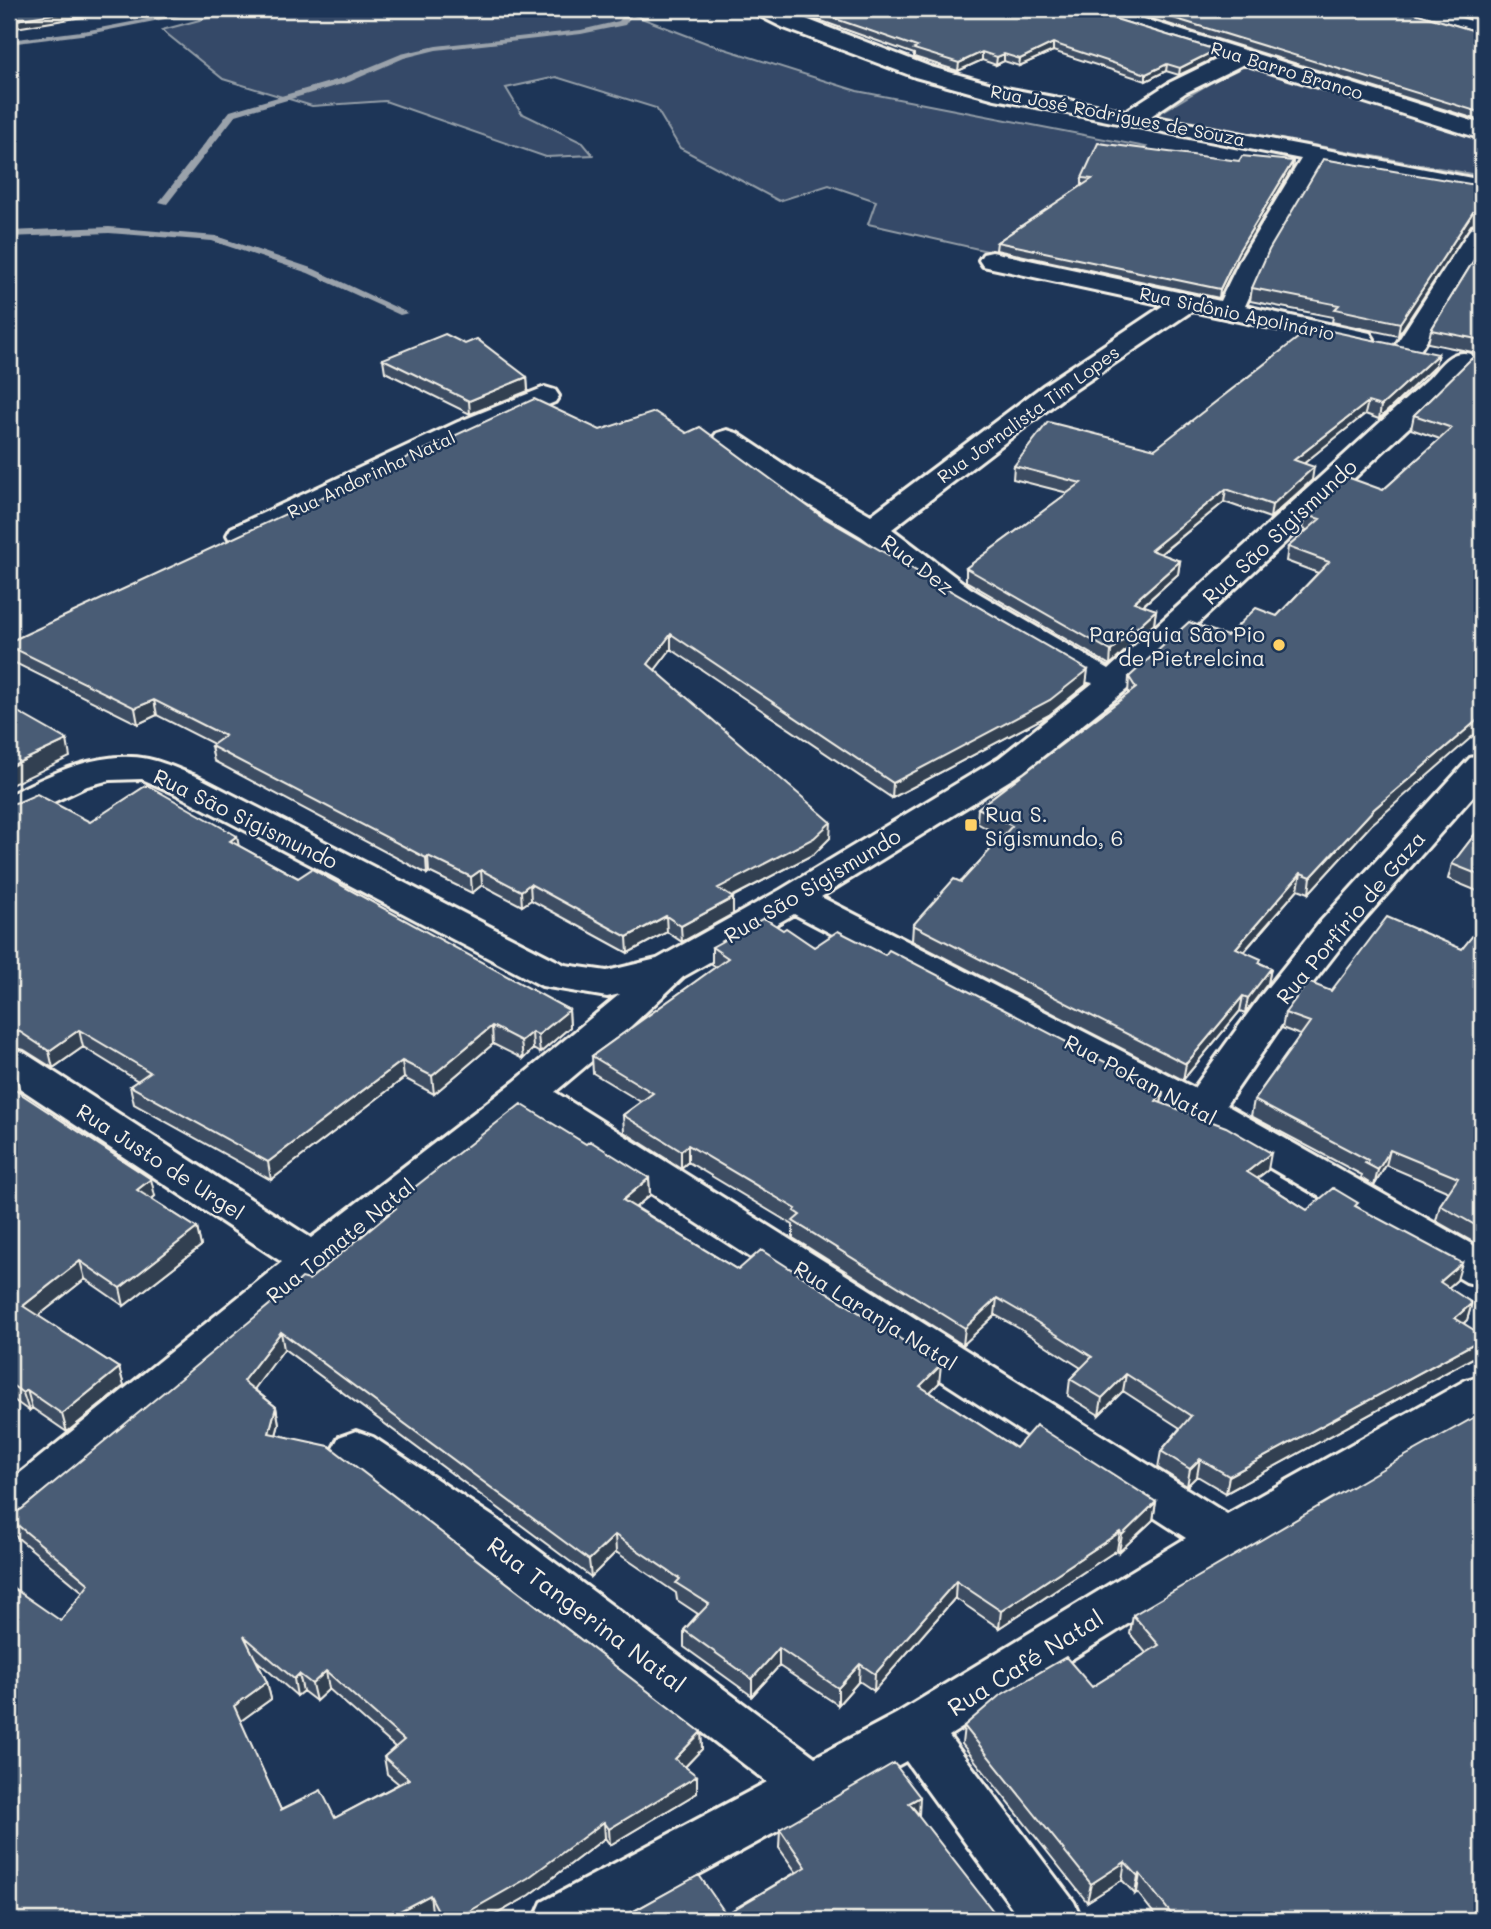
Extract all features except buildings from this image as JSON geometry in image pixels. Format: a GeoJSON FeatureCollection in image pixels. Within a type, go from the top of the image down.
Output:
{"type":"FeatureCollection","features":[{"type":"Feature","properties":{"kind":"street","name":"Rua José Rodrigues de Souza"},"geometry":{"type":"LineString","coordinates":[[764,9],[792,23],[923,72],[1003,94],[1482,187]]}},
{"type":"Feature","properties":{"kind":"street","name":"Rua Barro Branco"},"geometry":{"type":"LineString","coordinates":[[1091,9],[1482,132]]}},
{"type":"Feature","properties":{"kind":"street"},"geometry":{"type":"LineString","coordinates":[[1408,9],[1482,31]]}},
{"type":"Feature","properties":{"kind":"street"},"geometry":{"type":"LineString","coordinates":[[1128,120],[1177,88],[1241,57]]}},
{"type":"Feature","properties":{"kind":"street"},"geometry":{"type":"LineString","coordinates":[[1229,311],[1252,262],[1316,154]]}},
{"type":"Feature","properties":{"kind":"street"},"geometry":{"type":"LineString","coordinates":[[1407,349],[1482,231]]}},
{"type":"Feature","properties":{"kind":"street","name":"Rua Sidônio Apolinário"},"geometry":{"type":"LineString","coordinates":[[992,260],[1471,363]]}},
{"type":"Feature","properties":{"kind":"street","name":"Rua Jornalista Tim Lopes"},"geometry":{"type":"LineString","coordinates":[[872,529],[1054,391],[1187,302]]}},
{"type":"Feature","properties":{"kind":"street","name":"Rua São Sigismundo"},"geometry":{"type":"LineString","coordinates":[[9,809],[52,787],[107,770],[144,769],[186,785],[556,976],[607,984],[670,968],[793,898],[1011,765],[1114,683],[1429,393],[1471,363]]}},
{"type":"Feature","properties":{"kind":"street","name":"Rua Andorinha Natal"},"geometry":{"type":"LineString","coordinates":[[211,549],[468,428],[545,396]]}},
{"type":"Feature","properties":{"kind":"street","name":"Rua Dez"},"geometry":{"type":"LineString","coordinates":[[727,439],[780,475],[872,529],[959,595],[1081,667],[1114,683]]}},
{"type":"Feature","properties":{"kind":"street","name":"Rua Porfírio de Gaza"},"geometry":{"type":"LineString","coordinates":[[1201,1109],[1274,1006],[1334,930],[1482,765]]}},
{"type":"Feature","properties":{"kind":"street","name":"Rua Pokan Natal"},"geometry":{"type":"LineString","coordinates":[[793,898],[1201,1109],[1482,1270]]}},
{"type":"Feature","properties":{"kind":"street","name":"Rua Tomate Natal"},"geometry":{"type":"LineString","coordinates":[[9,1510],[313,1261],[526,1093],[637,1001],[670,968]]}},
{"type":"Feature","properties":{"kind":"street","name":"Rua Justo de Urgel"},"geometry":{"type":"LineString","coordinates":[[9,1062],[313,1261]]}},
{"type":"Feature","properties":{"kind":"street","name":"Rua Laranja Natal"},"geometry":{"type":"LineString","coordinates":[[526,1093],[1226,1538]]}},
{"type":"Feature","properties":{"kind":"street","name":"Rua Café Natal"},"geometry":{"type":"LineString","coordinates":[[562,1920],[914,1730],[1226,1538],[1482,1393]]}},
{"type":"Feature","properties":{"kind":"street","name":"Rua Tangerina Natal"},"geometry":{"type":"LineString","coordinates":[[356,1450],[478,1532],[813,1786]]}},
{"type":"Feature","properties":{"kind":"street"},"geometry":{"type":"LineString","coordinates":[[914,1730],[1054,1920]]}},
{"type":"Feature","properties":{"kind":"shaded area"},"geometry":{"type":"Polygon","coordinates":[[[241,9],[618,9],[709,44],[857,91],[1146,147],[996,253],[868,224],[876,201],[829,185],[779,201],[680,148],[656,108],[556,77],[506,88],[521,113],[583,143],[593,155],[546,157],[385,101],[312,106],[223,79],[162,30],[241,9]]]}},
{"type":"Feature","properties":{"kind":"shaded area"},"geometry":{"type":"Polygon","coordinates":[[[1244,63],[1482,138],[1482,176],[1155,116],[1244,63]]]}},
{"type":"Feature","properties":{"kind":"waterway"},"geometry":{"type":"LineString","coordinates":[[9,42],[89,32],[211,9]]}},
{"type":"Feature","properties":{"kind":"waterway"},"geometry":{"type":"LineString","coordinates":[[164,202],[233,113],[346,80],[401,56],[436,48],[581,32],[622,23],[632,9]]}},
{"type":"Feature","properties":{"kind":"waterway"},"geometry":{"type":"LineString","coordinates":[[9,234],[109,230],[213,238],[311,271],[403,313]]}},
{"type":"Feature","properties":{"kind":"place","name":"Paróquia São Pio de Pietrelcina"},"geometry":{"type":"Point","coordinates":[1279,645]}},
{"type":"Feature","properties":{"kind":"place","name":"Rua S. Sigismundo, 6"},"geometry":{"type":"Point","coordinates":[971,825]}}]}
